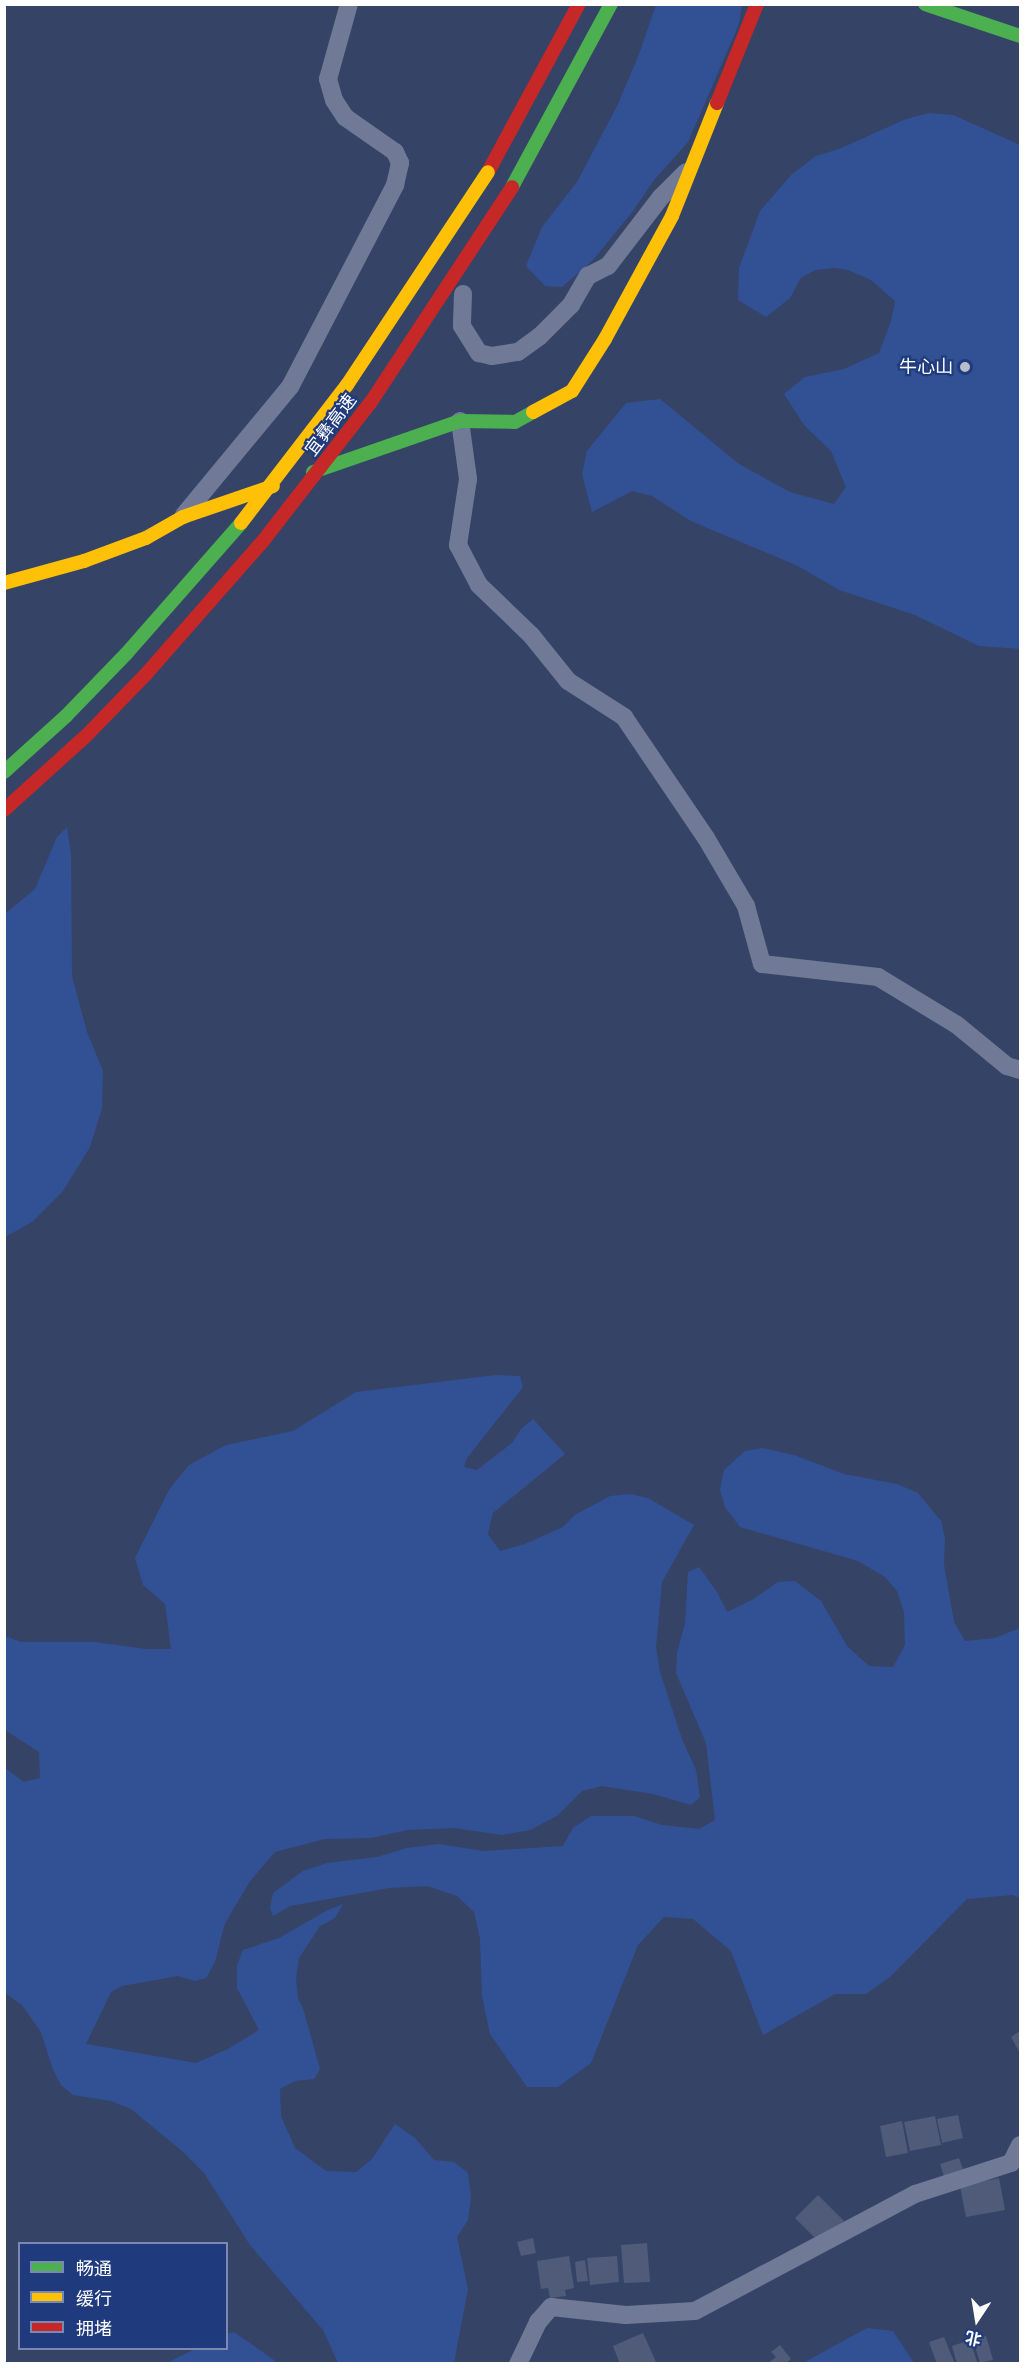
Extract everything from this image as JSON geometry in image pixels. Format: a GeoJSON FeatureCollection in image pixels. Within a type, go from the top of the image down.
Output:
{"type":"FeatureCollection","features":[{"type":"Feature","properties":{"kind":"main road","name":"宜彝高速"},"geometry":{"type":"LineString","coordinates":[[4,772],[66,716],[126,654],[241,523],[347,385],[488,172],[579,4]]}},
{"type":"Feature","properties":{"kind":"main road","name":"宜彝高速"},"geometry":{"type":"LineString","coordinates":[[4,810],[86,736],[147,673],[263,541],[371,402],[512,187],[611,4]]}},
{"type":"Feature","properties":{"kind":"main road"},"geometry":{"type":"LineString","coordinates":[[4,583],[84,561],[146,538],[183,517],[460,421],[515,422],[572,391],[605,339],[672,216],[757,4]]}},
{"type":"Feature","properties":{"kind":"main road"},"geometry":{"type":"LineString","coordinates":[[925,4],[1020,36]]}},
{"type":"Feature","properties":{"kind":"street"},"geometry":{"type":"LineString","coordinates":[[183,517],[290,387],[395,185],[400,163],[395,152],[345,117],[334,100],[328,79],[343,34],[349,4]]}},
{"type":"Feature","properties":{"kind":"street"},"geometry":{"type":"LineString","coordinates":[[463,294],[462,326],[479,353],[492,356],[518,352],[540,336],[571,305],[588,276],[608,266],[661,197],[693,164]]}},
{"type":"Feature","properties":{"kind":"street"},"geometry":{"type":"LineString","coordinates":[[460,421],[468,479],[464,522],[458,545],[479,585],[531,635],[568,681],[624,717],[706,838],[746,906],[762,964],[878,977],[957,1025],[1007,1066],[1020,1070]]}},
{"type":"Feature","properties":{"kind":"street"},"geometry":{"type":"LineString","coordinates":[[518,2364],[538,2322],[551,2307],[626,2315],[696,2311],[915,2194],[1011,2163],[1020,2145]]}},
{"type":"Feature","properties":{"kind":"shaded area"},"geometry":{"type":"Polygon","coordinates":[[[656,5],[742,5],[739,24],[688,142],[654,180],[633,211],[593,260],[562,287],[545,286],[526,266],[542,227],[577,182],[617,106],[638,57],[656,5]]]}},
{"type":"Feature","properties":{"kind":"shaded area"},"geometry":{"type":"Polygon","coordinates":[[[929,113],[953,115],[1020,145],[1020,649],[979,646],[915,615],[839,590],[798,566],[691,521],[652,496],[632,491],[592,512],[582,474],[587,451],[626,403],[660,399],[739,464],[790,492],[834,504],[846,487],[831,451],[804,425],[784,394],[805,377],[844,369],[879,353],[891,321],[895,301],[871,280],[848,270],[835,268],[815,270],[801,278],[790,298],[766,317],[738,300],[739,268],[760,211],[791,175],[816,156],[839,149],[906,119],[929,113]]]}},
{"type":"Feature","properties":{"kind":"shaded area"},"geometry":{"type":"Polygon","coordinates":[[[67,827],[71,854],[72,976],[87,1032],[103,1071],[102,1108],[90,1147],[63,1191],[32,1222],[5,1237],[5,914],[35,889],[57,837],[67,827]]]}},
{"type":"Feature","properties":{"kind":"shaded area"},"geometry":{"type":"Polygon","coordinates":[[[496,1375],[520,1376],[523,1387],[467,1458],[464,1467],[477,1470],[512,1443],[521,1429],[533,1419],[565,1454],[493,1513],[488,1534],[500,1551],[525,1544],[563,1527],[575,1515],[610,1496],[630,1494],[648,1498],[694,1525],[662,1582],[656,1647],[660,1672],[682,1739],[696,1770],[700,1797],[691,1805],[653,1794],[602,1786],[582,1791],[557,1816],[530,1830],[502,1835],[454,1828],[408,1830],[371,1838],[325,1839],[275,1852],[251,1880],[232,1911],[224,1926],[215,1962],[206,1978],[195,1981],[178,1976],[122,1986],[111,1992],[86,2044],[196,2063],[228,2049],[259,2030],[237,1988],[237,1965],[243,1950],[279,1938],[343,1904],[335,1918],[320,1926],[299,1958],[296,1978],[298,1999],[303,2008],[320,2069],[314,2079],[295,2081],[280,2089],[281,2116],[295,2148],[326,2171],[356,2172],[372,2159],[395,2124],[415,2138],[434,2160],[454,2162],[468,2173],[471,2197],[468,2220],[457,2237],[468,2289],[454,2363],[338,2363],[323,2330],[250,2245],[204,2173],[182,2151],[131,2109],[111,2101],[73,2095],[61,2085],[52,2067],[41,2032],[22,2005],[5,1993],[5,1768],[24,1782],[40,1778],[39,1752],[5,1730],[5,1636],[21,1642],[95,1642],[146,1649],[171,1649],[165,1604],[143,1585],[135,1558],[169,1490],[189,1465],[226,1445],[293,1431],[356,1392],[496,1375]]]}},
{"type":"Feature","properties":{"kind":"shaded area"},"geometry":{"type":"Polygon","coordinates":[[[762,1448],[794,1455],[844,1474],[897,1484],[918,1493],[941,1521],[945,1538],[944,1564],[954,1622],[965,1641],[995,1638],[1020,1628],[1020,1898],[1013,1895],[967,1899],[890,1977],[866,1994],[835,1994],[763,2035],[731,1951],[693,1919],[664,1917],[638,1945],[591,2063],[558,2087],[527,2087],[490,2034],[482,1996],[480,1939],[474,1912],[457,1896],[427,1886],[389,1888],[290,1906],[273,1916],[270,1908],[273,1893],[303,1871],[327,1863],[377,1857],[407,1848],[438,1844],[484,1851],[563,1846],[573,1828],[591,1816],[634,1816],[662,1825],[699,1829],[715,1820],[706,1743],[676,1673],[677,1653],[685,1623],[688,1572],[699,1567],[717,1592],[727,1612],[752,1600],[778,1582],[795,1581],[821,1601],[847,1646],[869,1666],[893,1667],[905,1645],[904,1612],[897,1591],[885,1577],[858,1561],[740,1527],[725,1507],[720,1490],[724,1470],[745,1451],[762,1448]]]}},
{"type":"Feature","properties":{"kind":"shaded area"},"geometry":{"type":"Polygon","coordinates":[[[867,2328],[893,2331],[914,2363],[803,2363],[867,2328]]]}},
{"type":"Feature","properties":{"kind":"shaded area"},"geometry":{"type":"Polygon","coordinates":[[[234,2332],[278,2363],[167,2363],[193,2350],[228,2350],[228,2334],[234,2332]]]}},
{"type":"Feature","properties":{"kind":"building"},"geometry":{"type":"Polygon","coordinates":[[[1020,2031],[1020,2053],[1011,2037],[1020,2031]]]}},
{"type":"Feature","properties":{"kind":"building"},"geometry":{"type":"Polygon","coordinates":[[[958,2115],[963,2138],[942,2143],[937,2119],[958,2115]]]}},
{"type":"Feature","properties":{"kind":"building"},"geometry":{"type":"Polygon","coordinates":[[[935,2116],[941,2145],[910,2151],[904,2122],[935,2116]]]}},
{"type":"Feature","properties":{"kind":"building"},"geometry":{"type":"Polygon","coordinates":[[[902,2121],[908,2153],[886,2157],[880,2126],[902,2121]]]}},
{"type":"Feature","properties":{"kind":"building"},"geometry":{"type":"Polygon","coordinates":[[[959,2158],[963,2169],[944,2176],[940,2164],[959,2158]]]}},
{"type":"Feature","properties":{"kind":"building"},"geometry":{"type":"Polygon","coordinates":[[[999,2178],[1005,2210],[966,2217],[960,2186],[999,2178]]]}},
{"type":"Feature","properties":{"kind":"building"},"geometry":{"type":"Polygon","coordinates":[[[818,2195],[844,2221],[821,2244],[795,2218],[818,2195]]]}},
{"type":"Feature","properties":{"kind":"building"},"geometry":{"type":"Polygon","coordinates":[[[533,2238],[536,2253],[521,2256],[517,2242],[533,2238]]]}},
{"type":"Feature","properties":{"kind":"building"},"geometry":{"type":"Polygon","coordinates":[[[647,2243],[650,2282],[624,2283],[621,2245],[647,2243]]]}},
{"type":"Feature","properties":{"kind":"building"},"geometry":{"type":"Polygon","coordinates":[[[569,2256],[574,2288],[565,2290],[566,2296],[550,2298],[548,2288],[541,2289],[537,2261],[569,2256]]]}},
{"type":"Feature","properties":{"kind":"building"},"geometry":{"type":"Polygon","coordinates":[[[617,2256],[619,2282],[590,2285],[587,2258],[617,2256]]]}},
{"type":"Feature","properties":{"kind":"building"},"geometry":{"type":"Polygon","coordinates":[[[585,2260],[588,2281],[577,2282],[575,2262],[585,2260]]]}},
{"type":"Feature","properties":{"kind":"building"},"geometry":{"type":"Polygon","coordinates":[[[643,2333],[656,2362],[620,2364],[613,2346],[643,2333]]]}},
{"type":"Feature","properties":{"kind":"building"},"geometry":{"type":"Polygon","coordinates":[[[986,2336],[993,2360],[980,2363],[973,2340],[986,2336]]]}},
{"type":"Feature","properties":{"kind":"building"},"geometry":{"type":"Polygon","coordinates":[[[944,2337],[955,2364],[937,2364],[929,2342],[944,2337]]]}},
{"type":"Feature","properties":{"kind":"building"},"geometry":{"type":"Polygon","coordinates":[[[970,2340],[977,2362],[957,2364],[952,2346],[970,2340]]]}},
{"type":"Feature","properties":{"kind":"building"},"geometry":{"type":"Polygon","coordinates":[[[780,2345],[791,2359],[785,2364],[767,2364],[776,2357],[771,2352],[780,2345]]]}},
{"type":"Feature","properties":{"kind":"traffic: fast"},"geometry":{"type":"LineString","coordinates":[[512,187],[611,4]]}},
{"type":"Feature","properties":{"kind":"traffic: fast"},"geometry":{"type":"LineString","coordinates":[[925,4],[1020,36]]}},
{"type":"Feature","properties":{"kind":"traffic: fast"},"geometry":{"type":"LineString","coordinates":[[313,472],[460,421],[515,422],[533,412]]}},
{"type":"Feature","properties":{"kind":"traffic: fast"},"geometry":{"type":"LineString","coordinates":[[4,772],[66,716],[126,654],[241,523]]}},
{"type":"Feature","properties":{"kind":"traffic: slow"},"geometry":{"type":"LineString","coordinates":[[533,412],[572,391],[605,339],[672,216],[717,103]]}},
{"type":"Feature","properties":{"kind":"traffic: slow"},"geometry":{"type":"LineString","coordinates":[[241,523],[347,385],[488,172]]}},
{"type":"Feature","properties":{"kind":"traffic: slow"},"geometry":{"type":"LineString","coordinates":[[4,583],[84,561],[146,538],[183,517],[273,486]]}},
{"type":"Feature","properties":{"kind":"traffic: jam"},"geometry":{"type":"LineString","coordinates":[[488,172],[579,4]]}},
{"type":"Feature","properties":{"kind":"traffic: jam"},"geometry":{"type":"LineString","coordinates":[[717,103],[757,4]]}},
{"type":"Feature","properties":{"kind":"traffic: jam"},"geometry":{"type":"LineString","coordinates":[[263,541],[371,402],[512,187]]}},
{"type":"Feature","properties":{"kind":"traffic: jam"},"geometry":{"type":"LineString","coordinates":[[4,810],[86,736],[147,673],[263,541]]}},
{"type":"Feature","properties":{"kind":"place","name":"牛心山"},"geometry":{"type":"Point","coordinates":[965,367]}}]}
